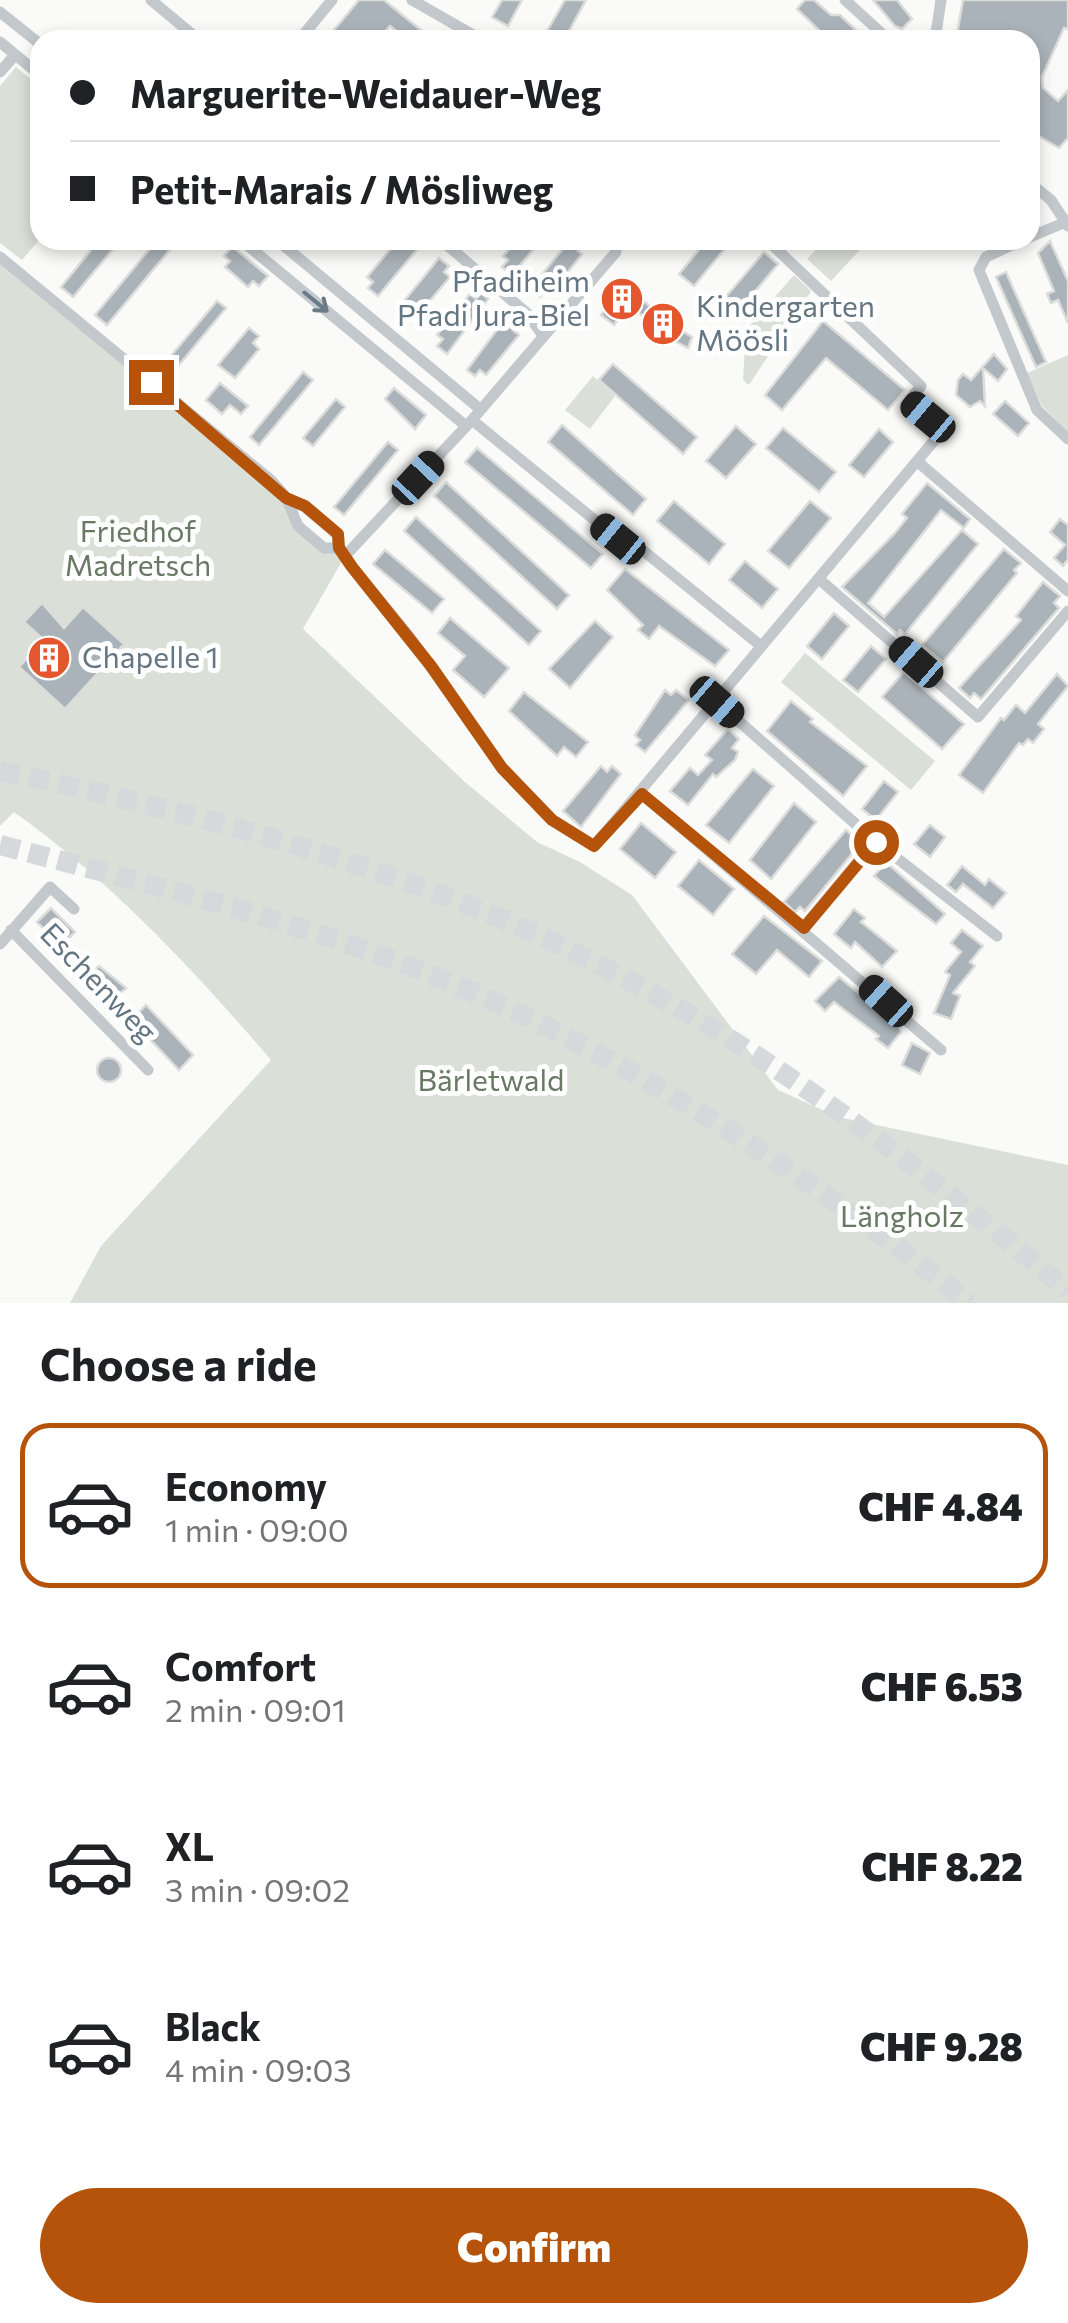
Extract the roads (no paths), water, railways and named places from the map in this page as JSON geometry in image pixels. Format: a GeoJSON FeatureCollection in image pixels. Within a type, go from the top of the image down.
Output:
{"type":"FeatureCollection","features":[{"type":"Feature","properties":{"kind":"street"},"geometry":{"type":"LineString","coordinates":[[151,0],[187,30]]}},
{"type":"Feature","properties":{"kind":"street"},"geometry":{"type":"LineString","coordinates":[[307,30],[332,0]]}},
{"type":"Feature","properties":{"kind":"street"},"geometry":{"type":"LineString","coordinates":[[412,0],[464,30]]}},
{"type":"Feature","properties":{"kind":"street"},"geometry":{"type":"LineString","coordinates":[[845,0],[878,30]]}},
{"type":"Feature","properties":{"kind":"street"},"geometry":{"type":"LineString","coordinates":[[936,30],[941,0]]}},
{"type":"Feature","properties":{"kind":"street"},"geometry":{"type":"LineString","coordinates":[[0,12],[30,36]]}},
{"type":"Feature","properties":{"kind":"street"},"geometry":{"type":"LineString","coordinates":[[0,42],[30,67]]}},
{"type":"Feature","properties":{"kind":"street"},"geometry":{"type":"LineString","coordinates":[[0,72],[15,54]]}},
{"type":"Feature","properties":{"kind":"street"},"geometry":{"type":"LineString","coordinates":[[1040,191],[1067,224],[1040,233]]}},
{"type":"Feature","properties":{"kind":"street"},"geometry":{"type":"LineString","coordinates":[[253,250],[473,418],[618,539],[630,540],[761,646]]}},
{"type":"Feature","properties":{"kind":"street"},"geometry":{"type":"LineString","coordinates":[[289,250],[473,418]]}},
{"type":"Feature","properties":{"kind":"street"},"geometry":{"type":"LineString","coordinates":[[454,250],[528,314],[543,336]]}},
{"type":"Feature","properties":{"kind":"street"},"geometry":{"type":"LineString","coordinates":[[286,498],[305,506],[338,534],[342,552],[454,697],[502,768],[552,820],[594,846],[642,794],[943,430],[909,401],[921,386],[778,250]]}},
{"type":"Feature","properties":{"kind":"street"},"geometry":{"type":"LineString","coordinates":[[1001,250],[986,257],[978,270],[1038,410],[1068,439]]}},
{"type":"Feature","properties":{"kind":"street"},"geometry":{"type":"LineString","coordinates":[[342,552],[473,418],[616,252]]}},
{"type":"Feature","properties":{"kind":"street"},"geometry":{"type":"LineString","coordinates":[[0,256],[272,481],[286,498],[298,526],[324,548],[342,552]]}},
{"type":"Feature","properties":{"kind":"street"},"geometry":{"type":"LineString","coordinates":[[918,462],[1068,591]]}},
{"type":"Feature","properties":{"kind":"street"},"geometry":{"type":"LineString","coordinates":[[819,579],[978,717],[1068,611]]}},
{"type":"Feature","properties":{"kind":"street"},"geometry":{"type":"LineString","coordinates":[[717,702],[876,842],[997,936]]}},
{"type":"Feature","properties":{"kind":"street"},"geometry":{"type":"LineString","coordinates":[[642,794],[804,928],[941,1050]]}},
{"type":"Feature","properties":{"kind":"street"},"geometry":{"type":"LineString","coordinates":[[804,928],[876,842]]}},
{"type":"Feature","properties":{"kind":"street"},"geometry":{"type":"LineString","coordinates":[[0,944],[50,886],[74,909]]}},
{"type":"Feature","properties":{"kind":"street","name":"Eschenweg"},"geometry":{"type":"LineString","coordinates":[[12,930],[148,1070]]}},
{"type":"Feature","properties":{"kind":"tunnel"},"geometry":{"type":"LineString","coordinates":[[0,771],[276,839],[437,893],[524,928],[608,969],[769,1064],[922,1173],[1068,1291]]}},
{"type":"Feature","properties":{"kind":"tunnel"},"geometry":{"type":"LineString","coordinates":[[0,845],[200,898],[333,939],[399,962],[525,1016],[700,1112],[864,1222],[970,1303]]}},
{"type":"Feature","properties":{"kind":"place","name":"Pfadiheim Pfadi Jura-Biel"},"geometry":{"type":"Point","coordinates":[622,299]}},
{"type":"Feature","properties":{"kind":"place","name":"Kindergarten Möösli"},"geometry":{"type":"Point","coordinates":[663,324]}},
{"type":"Feature","properties":{"kind":"place","name":"Chapelle 1"},"geometry":{"type":"Point","coordinates":[49,658]}},
{"type":"Feature","properties":{"kind":"park label","name":"Friedhof Madretsch"},"geometry":{"type":"Point","coordinates":[138,549]}},
{"type":"Feature","properties":{"kind":"park label","name":"Bärletwald"},"geometry":{"type":"Point","coordinates":[491,1081]}},
{"type":"Feature","properties":{"kind":"park label","name":"Längholz"},"geometry":{"type":"Point","coordinates":[902,1217]}}]}
